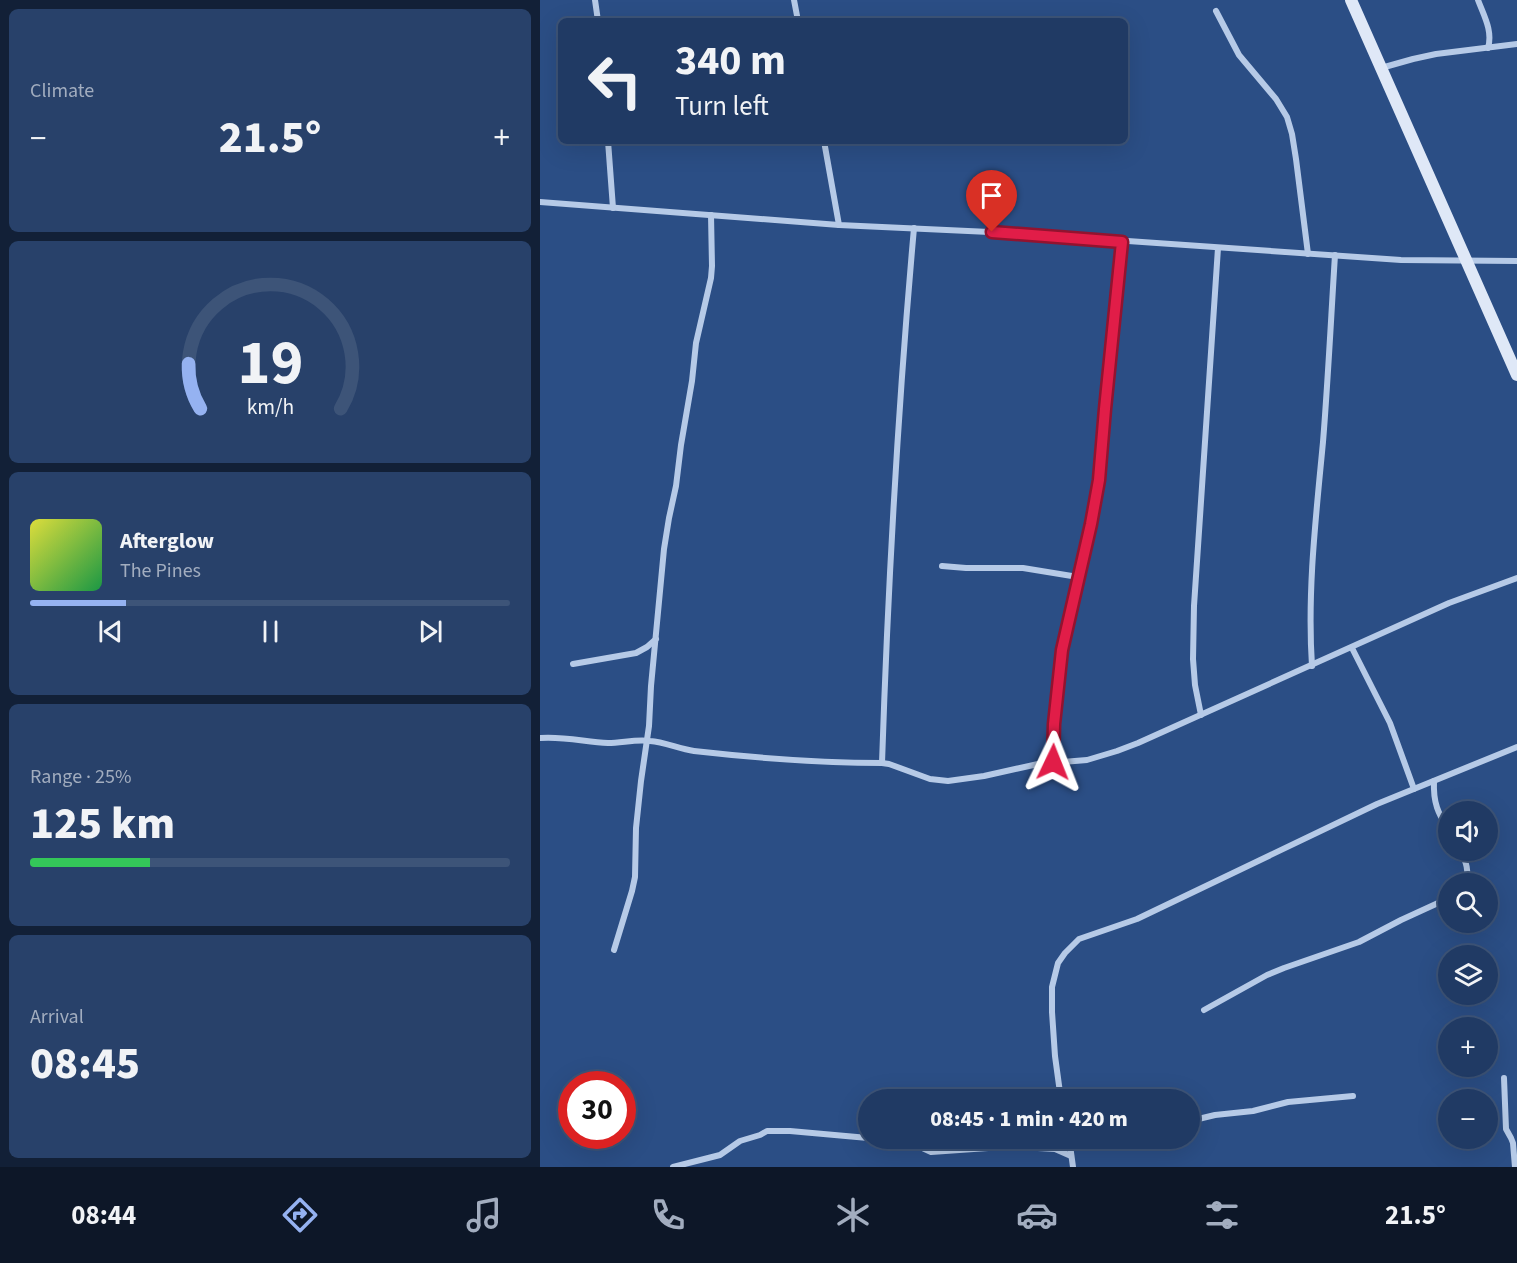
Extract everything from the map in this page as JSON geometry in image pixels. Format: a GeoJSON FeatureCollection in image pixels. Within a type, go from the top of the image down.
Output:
{"type":"FeatureCollection","features":[{"type":"Feature","properties":{"kind":"main road"},"geometry":{"type":"LineString","coordinates":[[1351,0],[1517,375]]}},
{"type":"Feature","properties":{"kind":"street"},"geometry":{"type":"LineString","coordinates":[[595,0],[598,18]]}},
{"type":"Feature","properties":{"kind":"street"},"geometry":{"type":"LineString","coordinates":[[1478,0],[1489,28],[1488,48]]}},
{"type":"Feature","properties":{"kind":"street"},"geometry":{"type":"LineString","coordinates":[[796,1],[798,18]]}},
{"type":"Feature","properties":{"kind":"street"},"geometry":{"type":"LineString","coordinates":[[1216,11],[1239,55],[1276,99],[1287,117],[1308,254]]}},
{"type":"Feature","properties":{"kind":"street"},"geometry":{"type":"LineString","coordinates":[[1381,68],[1413,59],[1517,45]]}},
{"type":"Feature","properties":{"kind":"street"},"geometry":{"type":"LineString","coordinates":[[608,144],[613,208]]}},
{"type":"Feature","properties":{"kind":"street"},"geometry":{"type":"LineString","coordinates":[[825,144],[839,225]]}},
{"type":"Feature","properties":{"kind":"street"},"geometry":{"type":"LineString","coordinates":[[540,202],[839,225],[1011,233],[1401,260],[1517,261]]}},
{"type":"Feature","properties":{"kind":"street"},"geometry":{"type":"LineString","coordinates":[[614,950],[635,877],[637,816],[649,726],[664,549],[676,486],[696,343],[711,278],[711,215]]}},
{"type":"Feature","properties":{"kind":"street"},"geometry":{"type":"LineString","coordinates":[[882,763],[887,623],[904,342],[914,228]]}},
{"type":"Feature","properties":{"kind":"street"},"geometry":{"type":"LineString","coordinates":[[1053,762],[1054,724],[1062,650],[1099,480],[1122,242]]}},
{"type":"Feature","properties":{"kind":"street"},"geometry":{"type":"LineString","coordinates":[[1201,715],[1195,686],[1193,617],[1218,248]]}},
{"type":"Feature","properties":{"kind":"street"},"geometry":{"type":"LineString","coordinates":[[1312,666],[1310,641],[1313,566],[1335,255]]}},
{"type":"Feature","properties":{"kind":"street"},"geometry":{"type":"LineString","coordinates":[[942,566],[1023,568],[1078,578]]}},
{"type":"Feature","properties":{"kind":"street"},"geometry":{"type":"LineString","coordinates":[[540,738],[608,742],[647,740],[698,751],[784,759],[882,763],[930,779],[948,781],[1053,762],[1087,759],[1117,752],[1460,599],[1517,578]]}},
{"type":"Feature","properties":{"kind":"street"},"geometry":{"type":"LineString","coordinates":[[573,664],[636,653],[656,639]]}},
{"type":"Feature","properties":{"kind":"street"},"geometry":{"type":"LineString","coordinates":[[1352,648],[1390,723],[1414,789]]}},
{"type":"Feature","properties":{"kind":"street"},"geometry":{"type":"LineString","coordinates":[[1060,1089],[1055,1056],[1052,987],[1058,963],[1071,945],[1079,939],[1137,919],[1377,804],[1517,747]]}},
{"type":"Feature","properties":{"kind":"street"},"geometry":{"type":"LineString","coordinates":[[1434,781],[1434,801],[1438,810]]}},
{"type":"Feature","properties":{"kind":"street"},"geometry":{"type":"LineString","coordinates":[[1204,1010],[1267,975],[1359,942],[1438,903]]}},
{"type":"Feature","properties":{"kind":"street"},"geometry":{"type":"LineString","coordinates":[[1504,1078],[1505,1127],[1513,1143],[1515,1167]]}},
{"type":"Feature","properties":{"kind":"street"},"geometry":{"type":"LineString","coordinates":[[1200,1119],[1253,1111],[1288,1102],[1353,1096]]}},
{"type":"Feature","properties":{"kind":"street"},"geometry":{"type":"LineString","coordinates":[[673,1167],[720,1155],[740,1141],[767,1131],[858,1137]]}},
{"type":"Feature","properties":{"kind":"street"},"geometry":{"type":"LineString","coordinates":[[924,1149],[931,1152],[974,1149]]}},
{"type":"Feature","properties":{"kind":"street"},"geometry":{"type":"LineString","coordinates":[[1055,1149],[1071,1156]]}},
{"type":"Feature","properties":{"kind":"street"},"geometry":{"type":"LineString","coordinates":[[1070,1149],[1073,1167]]}},
{"type":"Feature","properties":{"kind":"route"},"geometry":{"type":"LineString","coordinates":[[992,232],[1122,242],[1099,480],[1062,650],[1054,724],[1053,762]]}}]}
